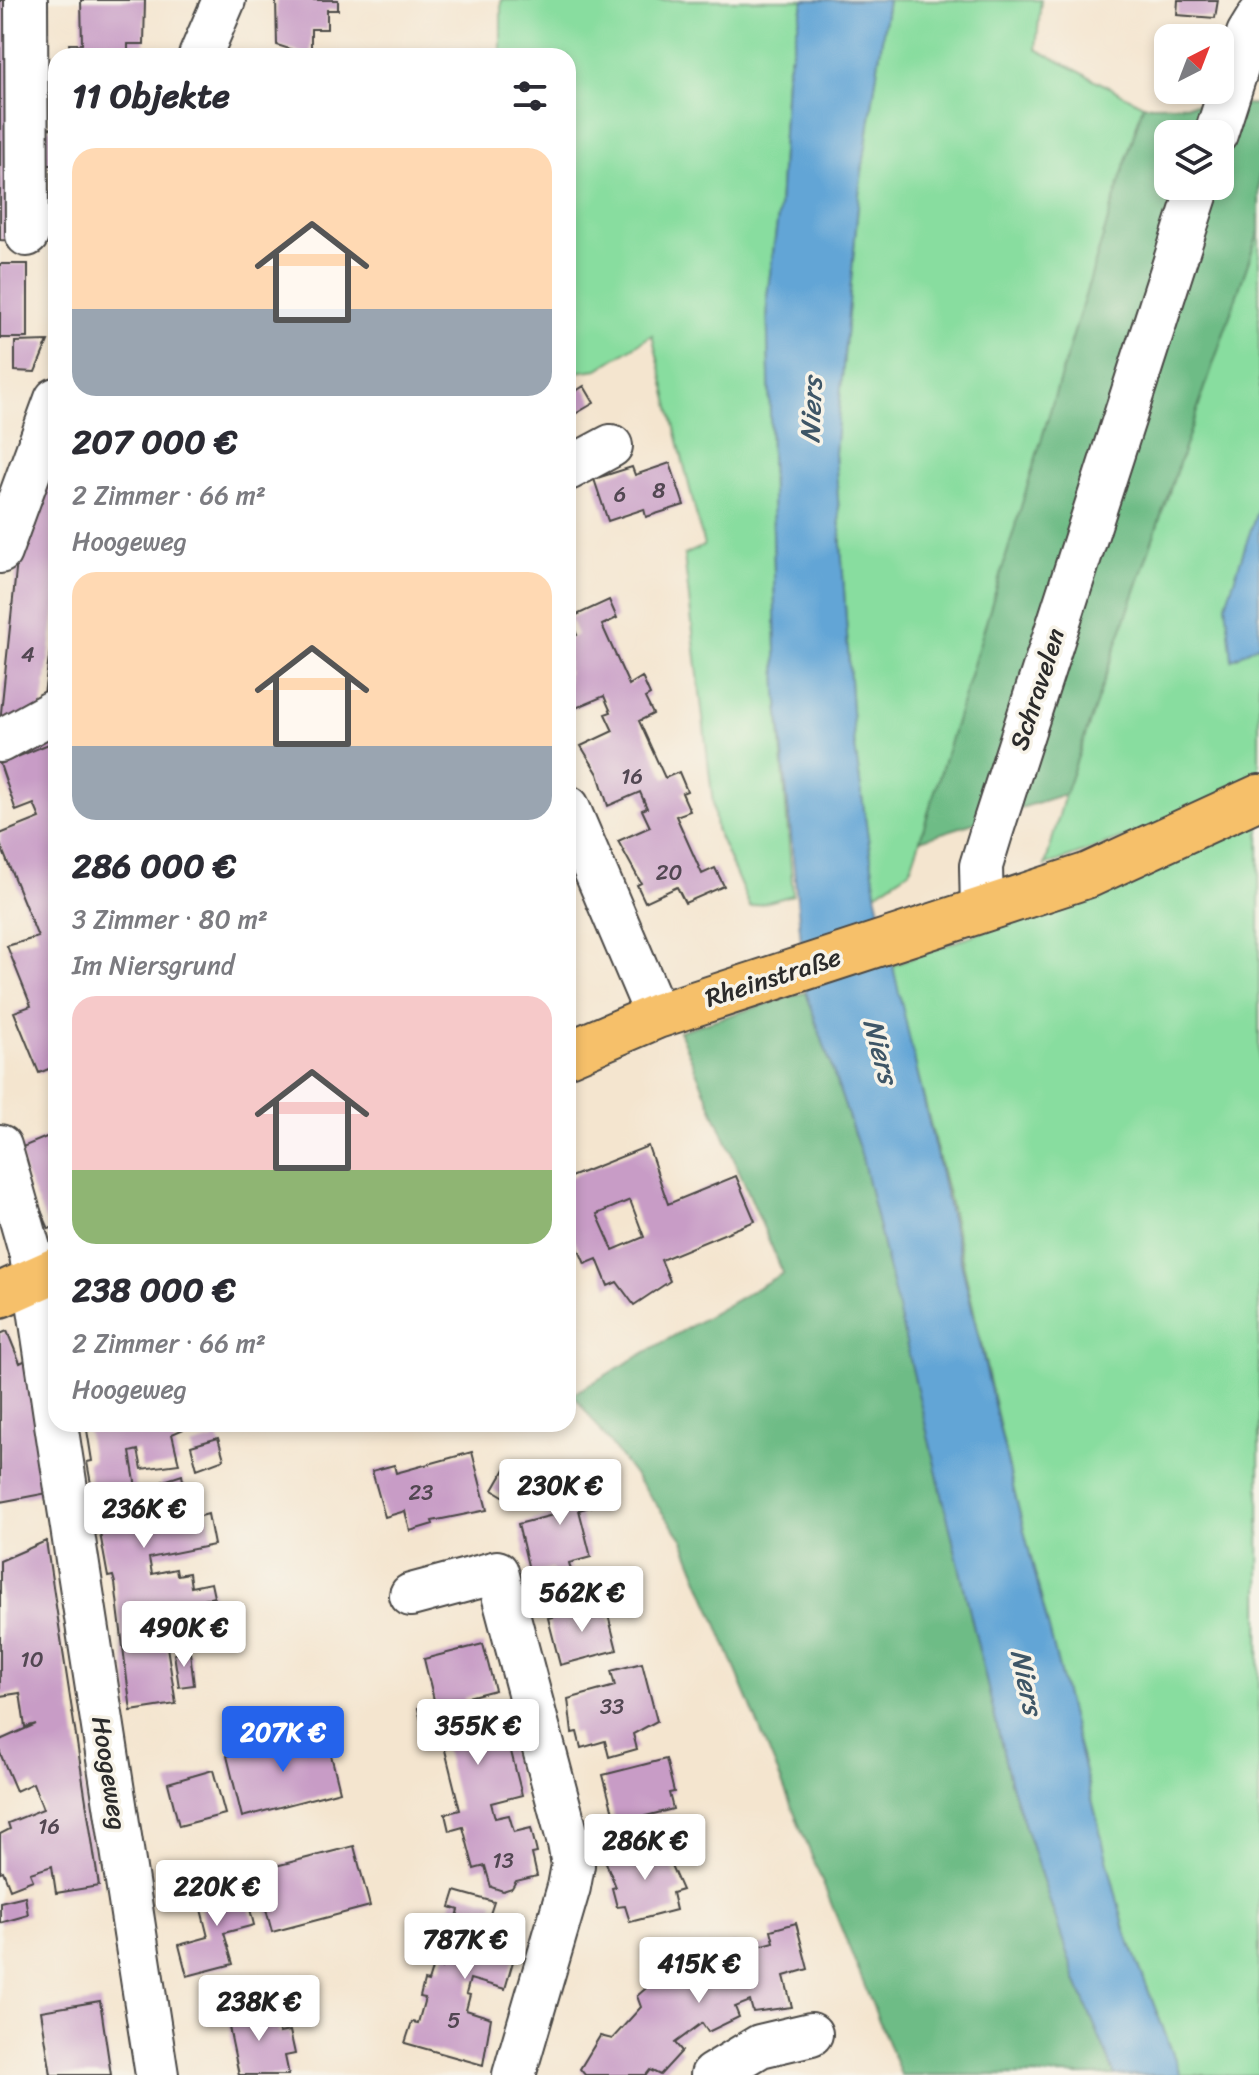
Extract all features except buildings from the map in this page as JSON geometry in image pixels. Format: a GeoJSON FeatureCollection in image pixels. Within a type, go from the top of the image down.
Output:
{"type":"FeatureCollection","features":[{"type":"Feature","properties":{"kind":"main road"},"geometry":{"type":"LineString","coordinates":[[982,910],[1089,875],[1259,797]]}},
{"type":"Feature","properties":{"kind":"main road","name":"Rheinstraße"},"geometry":{"type":"LineString","coordinates":[[576,1051],[657,1016],[982,910]]}},
{"type":"Feature","properties":{"kind":"street"},"geometry":{"type":"LineString","coordinates":[[26,0],[27,235]]}},
{"type":"Feature","properties":{"kind":"street"},"geometry":{"type":"LineString","coordinates":[[203,48],[224,0]]}},
{"type":"Feature","properties":{"kind":"street"},"geometry":{"type":"LineString","coordinates":[[1220,120],[1248,34],[1259,16]]}},
{"type":"Feature","properties":{"kind":"street","name":"Schravelen"},"geometry":{"type":"LineString","coordinates":[[982,910],[981,866],[1194,200]]}},
{"type":"Feature","properties":{"kind":"street"},"geometry":{"type":"LineString","coordinates":[[0,552],[8,504],[48,416]]}},
{"type":"Feature","properties":{"kind":"street"},"geometry":{"type":"LineString","coordinates":[[576,465],[611,446]]}},
{"type":"Feature","properties":{"kind":"street"},"geometry":{"type":"LineString","coordinates":[[0,741],[48,714]]}},
{"type":"Feature","properties":{"kind":"street"},"geometry":{"type":"LineString","coordinates":[[577,851],[657,1016]]}},
{"type":"Feature","properties":{"kind":"street","name":"Hoogeweg"},"geometry":{"type":"LineString","coordinates":[[0,1146],[48,1379]]}},
{"type":"Feature","properties":{"kind":"street","name":"Hoogeweg"},"geometry":{"type":"LineString","coordinates":[[57,1432],[157,2075]]}},
{"type":"Feature","properties":{"kind":"street"},"geometry":{"type":"LineString","coordinates":[[411,1595],[497,1572],[569,1843],[573,1865],[569,1887],[514,2075]]}},
{"type":"Feature","properties":{"kind":"street"},"geometry":{"type":"LineString","coordinates":[[712,2075],[760,2046],[811,2034]]}},
{"type":"Feature","properties":{"kind":"green space"},"geometry":{"type":"Polygon","coordinates":[[[501,0],[804,0],[786,76],[779,209],[767,296],[777,692],[793,895],[750,907],[716,829],[684,555],[704,546],[652,335],[598,369],[576,372],[576,48],[501,48],[501,0]]]}},
{"type":"Feature","properties":{"kind":"green space"},"geometry":{"type":"Polygon","coordinates":[[[888,0],[1041,0],[1036,49],[1143,105],[920,841],[910,870],[876,893],[854,740],[835,453],[860,185],[888,0]]]}},
{"type":"Feature","properties":{"kind":"green space"},"geometry":{"type":"Polygon","coordinates":[[[1259,104],[1259,231],[1065,794],[920,840],[1143,105],[1259,104]]]}},
{"type":"Feature","properties":{"kind":"green space"},"geometry":{"type":"Polygon","coordinates":[[[1259,231],[1259,505],[1251,534],[1233,659],[1259,644],[1259,789],[1045,866],[1065,794],[1259,231]]]}},
{"type":"Feature","properties":{"kind":"green space"},"geometry":{"type":"Polygon","coordinates":[[[1259,799],[1259,2075],[1181,2075],[1125,1930],[1014,1491],[949,1199],[891,966],[1167,862],[1259,799]]]}},
{"type":"Feature","properties":{"kind":"green space"},"geometry":{"type":"Polygon","coordinates":[[[806,992],[862,1157],[1010,1781],[1076,1980],[1115,2075],[901,2075],[683,1540],[576,1398],[576,1392],[783,1273],[679,1031],[806,992]]]}},
{"type":"Feature","properties":{"kind":"water","name":"Niers"},"geometry":{"type":"Polygon","coordinates":[[[804,0],[888,0],[860,185],[835,453],[854,740],[876,893],[1014,1491],[1125,1930],[1181,2075],[1115,2075],[1076,1980],[1010,1781],[862,1157],[806,992],[777,692],[767,296],[779,209],[786,76],[804,0]]]}},
{"type":"Feature","properties":{"kind":"water"},"geometry":{"type":"Polygon","coordinates":[[[1259,505],[1259,644],[1232,660],[1226,604],[1259,505]]]}}]}
